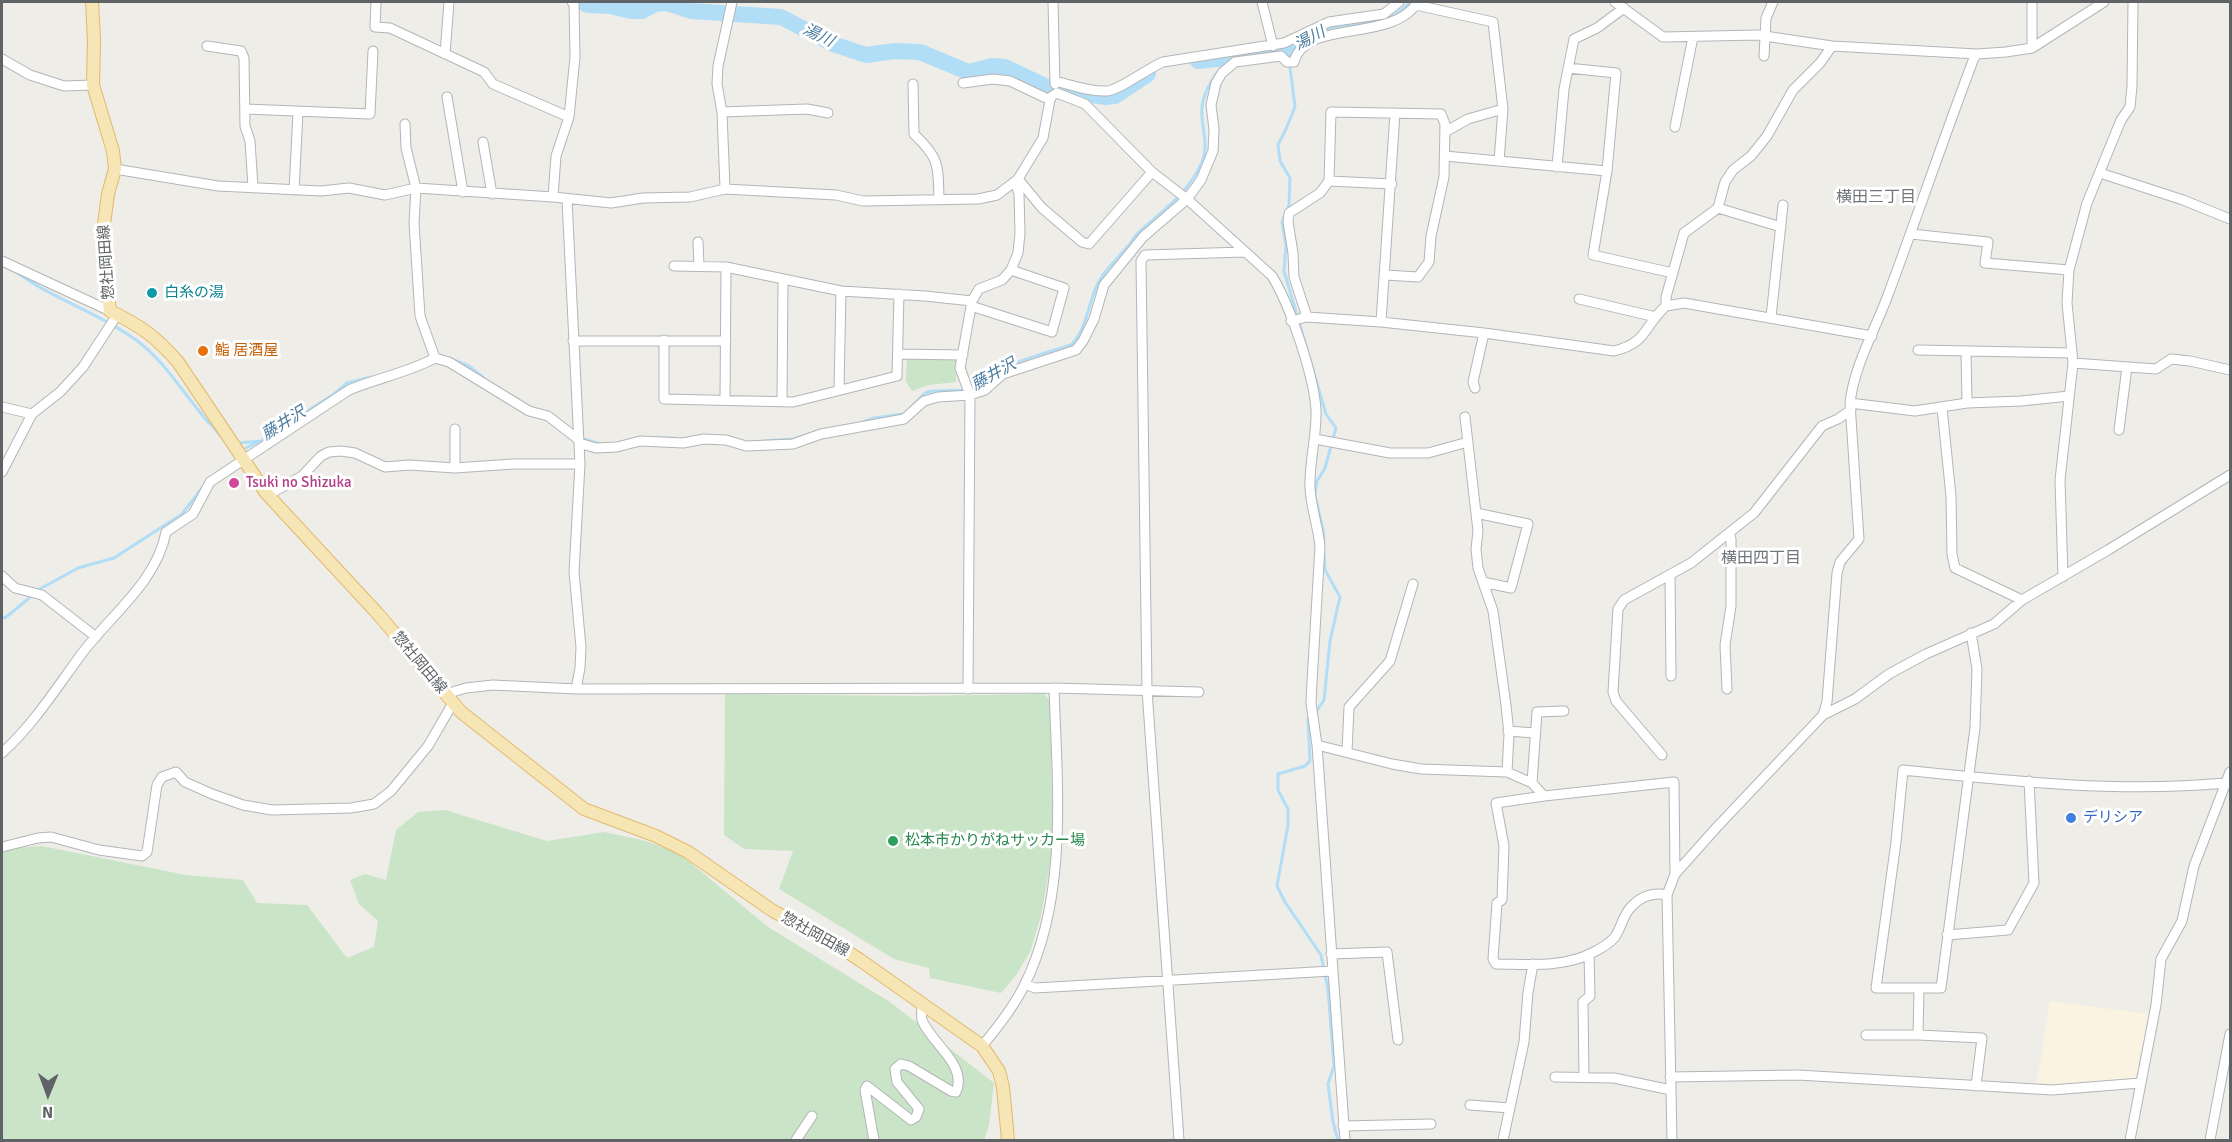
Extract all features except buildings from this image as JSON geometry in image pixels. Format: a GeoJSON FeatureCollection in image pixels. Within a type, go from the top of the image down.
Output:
{"type":"FeatureCollection","features":[{"type":"Feature","properties":{"kind":"main road","name":"惣社岡田線"},"geometry":{"type":"LineString","coordinates":[[92,2],[93,86],[113,151],[115,170],[108,194],[102,239],[114,313],[147,331],[161,342],[178,362],[268,495],[378,614],[449,699],[523,762],[584,809],[656,836],[688,852],[773,911],[860,960],[982,1046],[999,1071],[1003,1087],[1008,1140]]}},
{"type":"Feature","properties":{"kind":"street"},"geometry":{"type":"LineString","coordinates":[[375,2],[375,27],[390,28],[484,72],[493,84],[569,117]]}},
{"type":"Feature","properties":{"kind":"street"},"geometry":{"type":"LineString","coordinates":[[445,54],[448,2]]}},
{"type":"Feature","properties":{"kind":"street"},"geometry":{"type":"LineString","coordinates":[[553,197],[556,156],[569,117],[575,48],[574,4],[572,2]]}},
{"type":"Feature","properties":{"kind":"street"},"geometry":{"type":"LineString","coordinates":[[725,189],[722,112],[717,84],[718,66],[732,2]]}},
{"type":"Feature","properties":{"kind":"street"},"geometry":{"type":"LineString","coordinates":[[1053,2],[1057,93]]}},
{"type":"Feature","properties":{"kind":"street"},"geometry":{"type":"LineString","coordinates":[[1262,2],[1273,46]]}},
{"type":"Feature","properties":{"kind":"street"},"geometry":{"type":"LineString","coordinates":[[1055,81],[1076,87],[1108,91],[1163,62],[1273,46],[1329,22],[1384,14],[1399,2]]}},
{"type":"Feature","properties":{"kind":"street"},"geometry":{"type":"LineString","coordinates":[[1615,2],[1662,38],[1764,36],[1832,46],[1977,54],[2032,48],[2104,2]]}},
{"type":"Feature","properties":{"kind":"street"},"geometry":{"type":"LineString","coordinates":[[1764,56],[1766,18],[1773,2]]}},
{"type":"Feature","properties":{"kind":"street"},"geometry":{"type":"LineString","coordinates":[[2032,2],[2032,48]]}},
{"type":"Feature","properties":{"kind":"street"},"geometry":{"type":"LineString","coordinates":[[2063,577],[2060,480],[2072,358],[2067,303],[2069,270],[2084,213],[2121,120],[2130,107],[2133,2]]}},
{"type":"Feature","properties":{"kind":"street"},"geometry":{"type":"LineString","coordinates":[[405,124],[406,148],[416,188],[414,223],[420,316],[434,356],[449,362],[529,411],[548,416],[579,441],[596,448],[617,447],[640,441],[683,443],[704,439],[726,440],[746,446],[793,444],[820,434],[904,419],[924,401],[968,391],[985,390],[1003,374],[1077,350],[1094,319],[1104,285],[1143,237],[1187,199],[1201,180],[1214,151],[1212,96],[1222,73],[1235,62],[1281,56],[1287,62],[1294,62],[1300,49],[1319,39],[1335,33],[1382,26],[1404,16],[1417,3],[1493,22],[1503,109],[1499,161]]}},
{"type":"Feature","properties":{"kind":"street"},"geometry":{"type":"LineString","coordinates":[[1557,167],[1564,89],[1574,39],[1597,28],[1624,8]]}},
{"type":"Feature","properties":{"kind":"street"},"geometry":{"type":"LineString","coordinates":[[1675,127],[1693,37]]}},
{"type":"Feature","properties":{"kind":"street"},"geometry":{"type":"LineString","coordinates":[[207,46],[241,51],[244,58],[245,126],[250,141],[253,187]]}},
{"type":"Feature","properties":{"kind":"street"},"geometry":{"type":"LineString","coordinates":[[1666,306],[1666,297],[1684,233],[1718,208],[1725,182],[1732,170],[1750,156],[1767,136],[1793,90],[1820,63],[1832,46]]}},
{"type":"Feature","properties":{"kind":"street"},"geometry":{"type":"LineString","coordinates":[[245,109],[370,114],[373,51]]}},
{"type":"Feature","properties":{"kind":"street"},"geometry":{"type":"LineString","coordinates":[[1823,715],[1827,702],[1837,573],[1840,562],[1859,538],[1852,389],[1977,54]]}},
{"type":"Feature","properties":{"kind":"street"},"geometry":{"type":"LineString","coordinates":[[2,58],[30,75],[64,86],[93,86]]}},
{"type":"Feature","properties":{"kind":"street"},"geometry":{"type":"LineString","coordinates":[[1568,68],[1616,73],[1606,171],[1593,255],[1673,273]]}},
{"type":"Feature","properties":{"kind":"street"},"geometry":{"type":"LineString","coordinates":[[963,83],[993,79],[1010,81],[1050,100]]}},
{"type":"Feature","properties":{"kind":"street"},"geometry":{"type":"LineString","coordinates":[[913,84],[914,134],[928,147],[938,162],[939,199]]}},
{"type":"Feature","properties":{"kind":"street"},"geometry":{"type":"LineString","coordinates":[[115,170],[218,186],[321,191],[349,188],[385,195],[416,188],[611,203],[643,198],[690,197],[725,189],[836,195],[863,201],[978,199],[997,195],[1016,180],[1043,138],[1050,100],[1057,93]]}},
{"type":"Feature","properties":{"kind":"street"},"geometry":{"type":"LineString","coordinates":[[1057,93],[1085,104],[1152,172],[1187,199],[1272,276],[1281,290],[1312,384],[1316,411],[1310,485],[1312,513],[1319,533],[1320,546],[1311,703],[1317,745],[1345,1140]]}},
{"type":"Feature","properties":{"kind":"street"},"geometry":{"type":"LineString","coordinates":[[447,97],[463,192]]}},
{"type":"Feature","properties":{"kind":"street"},"geometry":{"type":"LineString","coordinates":[[722,112],[807,109],[828,113]]}},
{"type":"Feature","properties":{"kind":"street"},"geometry":{"type":"LineString","coordinates":[[1445,132],[1468,119],[1503,109]]}},
{"type":"Feature","properties":{"kind":"street"},"geometry":{"type":"LineString","coordinates":[[294,190],[298,112]]}},
{"type":"Feature","properties":{"kind":"street"},"geometry":{"type":"LineString","coordinates":[[1307,317],[1294,277],[1289,213],[1320,193],[1329,181],[1331,112],[1441,114],[1445,124],[1444,177],[1431,236],[1429,262],[1418,277],[1385,275]]}},
{"type":"Feature","properties":{"kind":"street"},"geometry":{"type":"LineString","coordinates":[[1381,322],[1395,113]]}},
{"type":"Feature","properties":{"kind":"street"},"geometry":{"type":"LineString","coordinates":[[483,142],[492,194]]}},
{"type":"Feature","properties":{"kind":"street"},"geometry":{"type":"LineString","coordinates":[[1445,156],[1606,171]]}},
{"type":"Feature","properties":{"kind":"street"},"geometry":{"type":"LineString","coordinates":[[1016,180],[1042,208],[1083,242],[1089,244],[1152,172]]}},
{"type":"Feature","properties":{"kind":"street"},"geometry":{"type":"LineString","coordinates":[[2100,173],[2182,200],[2230,219]]}},
{"type":"Feature","properties":{"kind":"street"},"geometry":{"type":"LineString","coordinates":[[968,689],[968,391],[960,368],[971,304],[979,289],[1002,280],[1011,270],[1018,252],[1019,194],[1016,180]]}},
{"type":"Feature","properties":{"kind":"street"},"geometry":{"type":"LineString","coordinates":[[1329,181],[1392,184]]}},
{"type":"Feature","properties":{"kind":"street"},"geometry":{"type":"LineString","coordinates":[[567,200],[580,464],[574,572],[581,648],[576,689]]}},
{"type":"Feature","properties":{"kind":"street"},"geometry":{"type":"LineString","coordinates":[[1771,317],[1783,205]]}},
{"type":"Feature","properties":{"kind":"street"},"geometry":{"type":"LineString","coordinates":[[1718,208],[1781,226]]}},
{"type":"Feature","properties":{"kind":"street"},"geometry":{"type":"LineString","coordinates":[[1911,234],[1988,242],[1985,262],[2069,270]]}},
{"type":"Feature","properties":{"kind":"street"},"geometry":{"type":"LineString","coordinates":[[699,242],[699,266]]}},
{"type":"Feature","properties":{"kind":"street"},"geometry":{"type":"LineString","coordinates":[[1179,1140],[1147,690],[1141,261],[1145,255],[1244,252]]}},
{"type":"Feature","properties":{"kind":"street"},"geometry":{"type":"LineString","coordinates":[[2,261],[114,313],[83,367],[60,392],[32,414],[2,472]]}},
{"type":"Feature","properties":{"kind":"street"},"geometry":{"type":"LineString","coordinates":[[674,266],[726,267],[841,291],[899,294],[971,304],[1052,332],[1064,288],[1011,270]]}},
{"type":"Feature","properties":{"kind":"street"},"geometry":{"type":"LineString","coordinates":[[725,400],[726,267]]}},
{"type":"Feature","properties":{"kind":"street"},"geometry":{"type":"LineString","coordinates":[[782,401],[783,280]]}},
{"type":"Feature","properties":{"kind":"street"},"geometry":{"type":"LineString","coordinates":[[839,390],[841,291]]}},
{"type":"Feature","properties":{"kind":"street"},"geometry":{"type":"LineString","coordinates":[[664,340],[664,399],[793,402],[897,376],[899,294]]}},
{"type":"Feature","properties":{"kind":"street"},"geometry":{"type":"LineString","coordinates":[[1579,299],[1656,317]]}},
{"type":"Feature","properties":{"kind":"street"},"geometry":{"type":"LineString","coordinates":[[1292,321],[1307,317],[1381,322],[1484,333],[1614,351],[1630,347],[1638,341],[1666,306],[1684,303],[1872,336]]}},
{"type":"Feature","properties":{"kind":"street"},"geometry":{"type":"LineString","coordinates":[[1474,388],[1473,382],[1484,333]]}},
{"type":"Feature","properties":{"kind":"street"},"geometry":{"type":"LineString","coordinates":[[573,341],[726,341]]}},
{"type":"Feature","properties":{"kind":"street"},"geometry":{"type":"LineString","coordinates":[[1918,350],[2072,358],[2156,369],[2171,359],[2230,370]]}},
{"type":"Feature","properties":{"kind":"street"},"geometry":{"type":"LineString","coordinates":[[1966,351],[1966,403]]}},
{"type":"Feature","properties":{"kind":"street"},"geometry":{"type":"LineString","coordinates":[[898,354],[963,354]]}},
{"type":"Feature","properties":{"kind":"street"},"geometry":{"type":"LineString","coordinates":[[2,753],[19,737],[96,637],[148,575],[164,543],[166,532],[194,514],[210,482],[349,390],[413,369],[434,356]]}},
{"type":"Feature","properties":{"kind":"street"},"geometry":{"type":"LineString","coordinates":[[2119,430],[2127,367]]}},
{"type":"Feature","properties":{"kind":"street"},"geometry":{"type":"LineString","coordinates":[[1662,755],[1616,701],[1613,692],[1618,609],[1624,600],[1691,563],[1754,513],[1822,426],[1838,419],[1851,406],[1915,411],[1966,403],[2069,396]]}},
{"type":"Feature","properties":{"kind":"street"},"geometry":{"type":"LineString","coordinates":[[2,407],[32,414]]}},
{"type":"Feature","properties":{"kind":"street"},"geometry":{"type":"LineString","coordinates":[[1942,408],[1951,496],[1952,554],[1955,568],[2022,600]]}},
{"type":"Feature","properties":{"kind":"street"},"geometry":{"type":"LineString","coordinates":[[1465,417],[1478,531],[1476,549],[1478,568],[1493,611],[1509,731],[1507,772]]}},
{"type":"Feature","properties":{"kind":"street"},"geometry":{"type":"LineString","coordinates":[[454,468],[455,429]]}},
{"type":"Feature","properties":{"kind":"street"},"geometry":{"type":"LineString","coordinates":[[1315,439],[1390,453],[1428,453],[1468,442]]}},
{"type":"Feature","properties":{"kind":"street"},"geometry":{"type":"LineString","coordinates":[[268,495],[302,477],[321,456],[329,452],[355,453],[386,467],[409,465],[454,468],[513,464],[580,464]]}},
{"type":"Feature","properties":{"kind":"street"},"geometry":{"type":"LineString","coordinates":[[1672,1140],[1667,895],[1676,874],[1717,827],[1823,715],[1855,699],[1889,674],[1994,624],[2022,600],[2230,475]]}},
{"type":"Feature","properties":{"kind":"street"},"geometry":{"type":"LineString","coordinates":[[1476,513],[1528,524],[1512,588],[1483,582]]}},
{"type":"Feature","properties":{"kind":"street"},"geometry":{"type":"LineString","coordinates":[[1726,689],[1725,645],[1731,606],[1731,539],[1729,533]]}},
{"type":"Feature","properties":{"kind":"street"},"geometry":{"type":"LineString","coordinates":[[1670,575],[1671,676]]}},
{"type":"Feature","properties":{"kind":"street"},"geometry":{"type":"LineString","coordinates":[[2,576],[15,588],[42,595],[96,637]]}},
{"type":"Feature","properties":{"kind":"street"},"geometry":{"type":"LineString","coordinates":[[1347,752],[1349,707],[1390,661],[1413,584]]}},
{"type":"Feature","properties":{"kind":"street"},"geometry":{"type":"LineString","coordinates":[[1971,633],[1977,669],[1975,728],[1969,777],[1947,935],[1941,988],[1876,988],[1896,842],[1903,770],[1969,777],[2172,788],[2225,783]]}},
{"type":"Feature","properties":{"kind":"street"},"geometry":{"type":"LineString","coordinates":[[2,847],[51,837],[99,850],[142,856],[147,852],[157,785],[162,777],[176,772],[185,782],[212,794],[243,805],[272,810],[351,808],[374,804],[390,790],[428,746],[449,699],[465,688],[493,685],[576,689],[1054,688],[1199,692]]}},
{"type":"Feature","properties":{"kind":"street"},"geometry":{"type":"LineString","coordinates":[[982,1046],[1002,1022],[1025,984],[1047,916],[1057,849],[1054,688]]}},
{"type":"Feature","properties":{"kind":"street"},"geometry":{"type":"LineString","coordinates":[[1532,783],[1537,712],[1564,711]]}},
{"type":"Feature","properties":{"kind":"street"},"geometry":{"type":"LineString","coordinates":[[1509,731],[1535,733]]}},
{"type":"Feature","properties":{"kind":"street"},"geometry":{"type":"LineString","coordinates":[[1317,745],[1421,769],[1507,772],[1532,783],[1544,796]]}},
{"type":"Feature","properties":{"kind":"street"},"geometry":{"type":"LineString","coordinates":[[2130,1140],[2156,1005],[2161,959],[2182,921],[2194,866],[2230,772]]}},
{"type":"Feature","properties":{"kind":"street"},"geometry":{"type":"LineString","coordinates":[[1947,935],[2008,930],[2034,883],[2029,781]]}},
{"type":"Feature","properties":{"kind":"street"},"geometry":{"type":"LineString","coordinates":[[1667,895],[1656,893],[1629,908],[1615,937],[1605,946],[1589,954],[1562,963],[1496,964],[1492,959],[1497,903],[1502,900],[1504,846],[1496,803],[1674,782],[1676,874]]}},
{"type":"Feature","properties":{"kind":"street"},"geometry":{"type":"LineString","coordinates":[[1331,954],[1387,951],[1398,1040]]}},
{"type":"Feature","properties":{"kind":"street"},"geometry":{"type":"LineString","coordinates":[[1584,1077],[1583,1002],[1590,996],[1589,954]]}},
{"type":"Feature","properties":{"kind":"street"},"geometry":{"type":"LineString","coordinates":[[1503,1140],[1524,1042],[1533,964]]}},
{"type":"Feature","properties":{"kind":"street"},"geometry":{"type":"LineString","coordinates":[[1025,984],[1035,988],[1332,971]]}},
{"type":"Feature","properties":{"kind":"street"},"geometry":{"type":"LineString","coordinates":[[1918,989],[1918,1035]]}},
{"type":"Feature","properties":{"kind":"street"},"geometry":{"type":"LineString","coordinates":[[874,1140],[865,1090],[867,1086],[910,1119],[916,1117],[919,1109],[897,1082],[895,1069],[901,1064],[909,1066],[951,1091],[956,1092],[960,1083],[957,1070],[922,1019],[922,1005]]}},
{"type":"Feature","properties":{"kind":"street"},"geometry":{"type":"LineString","coordinates":[[2210,1140],[2230,1034]]}},
{"type":"Feature","properties":{"kind":"street"},"geometry":{"type":"LineString","coordinates":[[1866,1035],[1982,1038],[1976,1086]]}},
{"type":"Feature","properties":{"kind":"street"},"geometry":{"type":"LineString","coordinates":[[1670,1077],[1798,1076],[2052,1090],[2140,1083]]}},
{"type":"Feature","properties":{"kind":"street"},"geometry":{"type":"LineString","coordinates":[[1555,1077],[1614,1078],[1671,1089]]}},
{"type":"Feature","properties":{"kind":"street"},"geometry":{"type":"LineString","coordinates":[[1470,1105],[1510,1108]]}},
{"type":"Feature","properties":{"kind":"street"},"geometry":{"type":"LineString","coordinates":[[796,1140],[812,1116]]}},
{"type":"Feature","properties":{"kind":"street"},"geometry":{"type":"LineString","coordinates":[[1343,1126],[1431,1124]]}},
{"type":"Feature","properties":{"kind":"shaded area"},"geometry":{"type":"Polygon","coordinates":[[[2050,1001],[2149,1014],[2135,1080],[2069,1085],[2037,1083],[2050,1001]]]}},
{"type":"Feature","properties":{"kind":"green space"},"geometry":{"type":"Polygon","coordinates":[[[907,358],[956,359],[956,382],[929,385],[912,391],[906,381],[907,358]]]}},
{"type":"Feature","properties":{"kind":"green space","name":"松本市かりがねサッカー場"},"geometry":{"type":"Polygon","coordinates":[[[725,694],[913,696],[1044,694],[1050,701],[1053,847],[1041,916],[1030,952],[1016,975],[1001,993],[930,978],[929,968],[894,959],[779,889],[793,851],[744,849],[724,835],[725,694]]]}},
{"type":"Feature","properties":{"kind":"green space"},"geometry":{"type":"Polygon","coordinates":[[[445,810],[547,841],[604,832],[646,841],[679,853],[768,927],[890,1002],[994,1083],[989,1125],[984,1140],[2,1140],[2,849],[42,846],[186,875],[243,880],[257,903],[307,905],[347,958],[374,947],[378,921],[359,904],[350,880],[365,874],[386,880],[396,830],[418,812],[445,810]]]}},
{"type":"Feature","properties":{"kind":"waterway","name":"湯川"},"geometry":{"type":"LineString","coordinates":[[582,2],[588,5],[610,6],[631,11],[642,11],[655,4],[667,3],[691,11],[781,17],[833,44],[866,55],[895,51],[920,52],[968,72],[992,66],[1005,67],[1049,88]]}},
{"type":"Feature","properties":{"kind":"waterway","name":"湯川"},"geometry":{"type":"LineString","coordinates":[[1391,17],[1411,2]]}},
{"type":"Feature","properties":{"kind":"waterway"},"geometry":{"type":"LineString","coordinates":[[1324,541],[1315,495],[1317,481],[1325,468],[1336,428],[1326,414],[1284,271],[1286,245],[1282,222],[1289,205],[1290,178],[1280,161],[1278,145],[1295,107],[1288,51],[1314,35],[1333,27],[1376,22]]}},
{"type":"Feature","properties":{"kind":"waterway","name":"湯川"},"geometry":{"type":"LineString","coordinates":[[1198,61],[1288,51]]}},
{"type":"Feature","properties":{"kind":"waterway","name":"藤井沢"},"geometry":{"type":"LineString","coordinates":[[910,408],[925,393],[972,390],[1007,367],[1071,345],[1082,329],[1094,293],[1103,275],[1137,235],[1174,201],[1196,173],[1202,162],[1205,148],[1203,100],[1212,80],[1231,56]]}},
{"type":"Feature","properties":{"kind":"waterway","name":"湯川"},"geometry":{"type":"LineString","coordinates":[[1068,92],[1115,96],[1148,74]]}},
{"type":"Feature","properties":{"kind":"waterway","name":"藤井沢"},"geometry":{"type":"LineString","coordinates":[[15,271],[44,290],[106,321],[136,340],[157,358],[221,436]]}},
{"type":"Feature","properties":{"kind":"waterway","name":"藤井沢"},"geometry":{"type":"LineString","coordinates":[[454,360],[469,366],[484,378]]}},
{"type":"Feature","properties":{"kind":"waterway","name":"藤井沢"},"geometry":{"type":"LineString","coordinates":[[238,443],[261,441],[334,394],[347,383],[371,377]]}},
{"type":"Feature","properties":{"kind":"waterway","name":"藤井沢"},"geometry":{"type":"LineString","coordinates":[[863,422],[903,414]]}},
{"type":"Feature","properties":{"kind":"waterway","name":"藤井沢"},"geometry":{"type":"LineString","coordinates":[[763,441],[794,439],[821,430]]}},
{"type":"Feature","properties":{"kind":"waterway","name":"藤井沢"},"geometry":{"type":"LineString","coordinates":[[639,438],[674,438]]}},
{"type":"Feature","properties":{"kind":"waterway","name":"藤井沢"},"geometry":{"type":"LineString","coordinates":[[584,439],[600,444]]}},
{"type":"Feature","properties":{"kind":"waterway","name":"藤井沢"},"geometry":{"type":"LineString","coordinates":[[246,448],[258,442]]}},
{"type":"Feature","properties":{"kind":"waterway"},"geometry":{"type":"LineString","coordinates":[[38,590],[78,568],[114,558],[182,514],[202,488]]}},
{"type":"Feature","properties":{"kind":"waterway"},"geometry":{"type":"LineString","coordinates":[[1316,712],[1324,700],[1330,641],[1340,597],[1325,570],[1324,553]]}},
{"type":"Feature","properties":{"kind":"waterway"},"geometry":{"type":"LineString","coordinates":[[2,617],[5,618],[33,595]]}},
{"type":"Feature","properties":{"kind":"waterway"},"geometry":{"type":"LineString","coordinates":[[1311,716],[1308,719],[1310,761],[1305,766],[1278,774],[1278,790],[1288,809],[1288,825],[1277,886],[1285,902],[1321,955],[1328,989],[1334,1066],[1328,1084],[1338,1140]]}},
{"type":"Feature","properties":{"kind":"place","name":"白糸の湯"},"geometry":{"type":"Point","coordinates":[152,293]}},
{"type":"Feature","properties":{"kind":"place","name":"鮨 居酒屋"},"geometry":{"type":"Point","coordinates":[203,351]}},
{"type":"Feature","properties":{"kind":"place","name":"Tsuki no Shizuka"},"geometry":{"type":"Point","coordinates":[234,483]}},
{"type":"Feature","properties":{"kind":"place","name":"デリシア"},"geometry":{"type":"Point","coordinates":[2071,818]}},
{"type":"Feature","properties":{"kind":"place","name":"松本市かりがねサッカー場"},"geometry":{"type":"Point","coordinates":[893,841]}},
{"type":"Feature","properties":{"kind":"district","name":"横田三丁目"},"geometry":{"type":"Point","coordinates":[1876,198]}},
{"type":"Feature","properties":{"kind":"district","name":"横田四丁目"},"geometry":{"type":"Point","coordinates":[1761,559]}}]}
